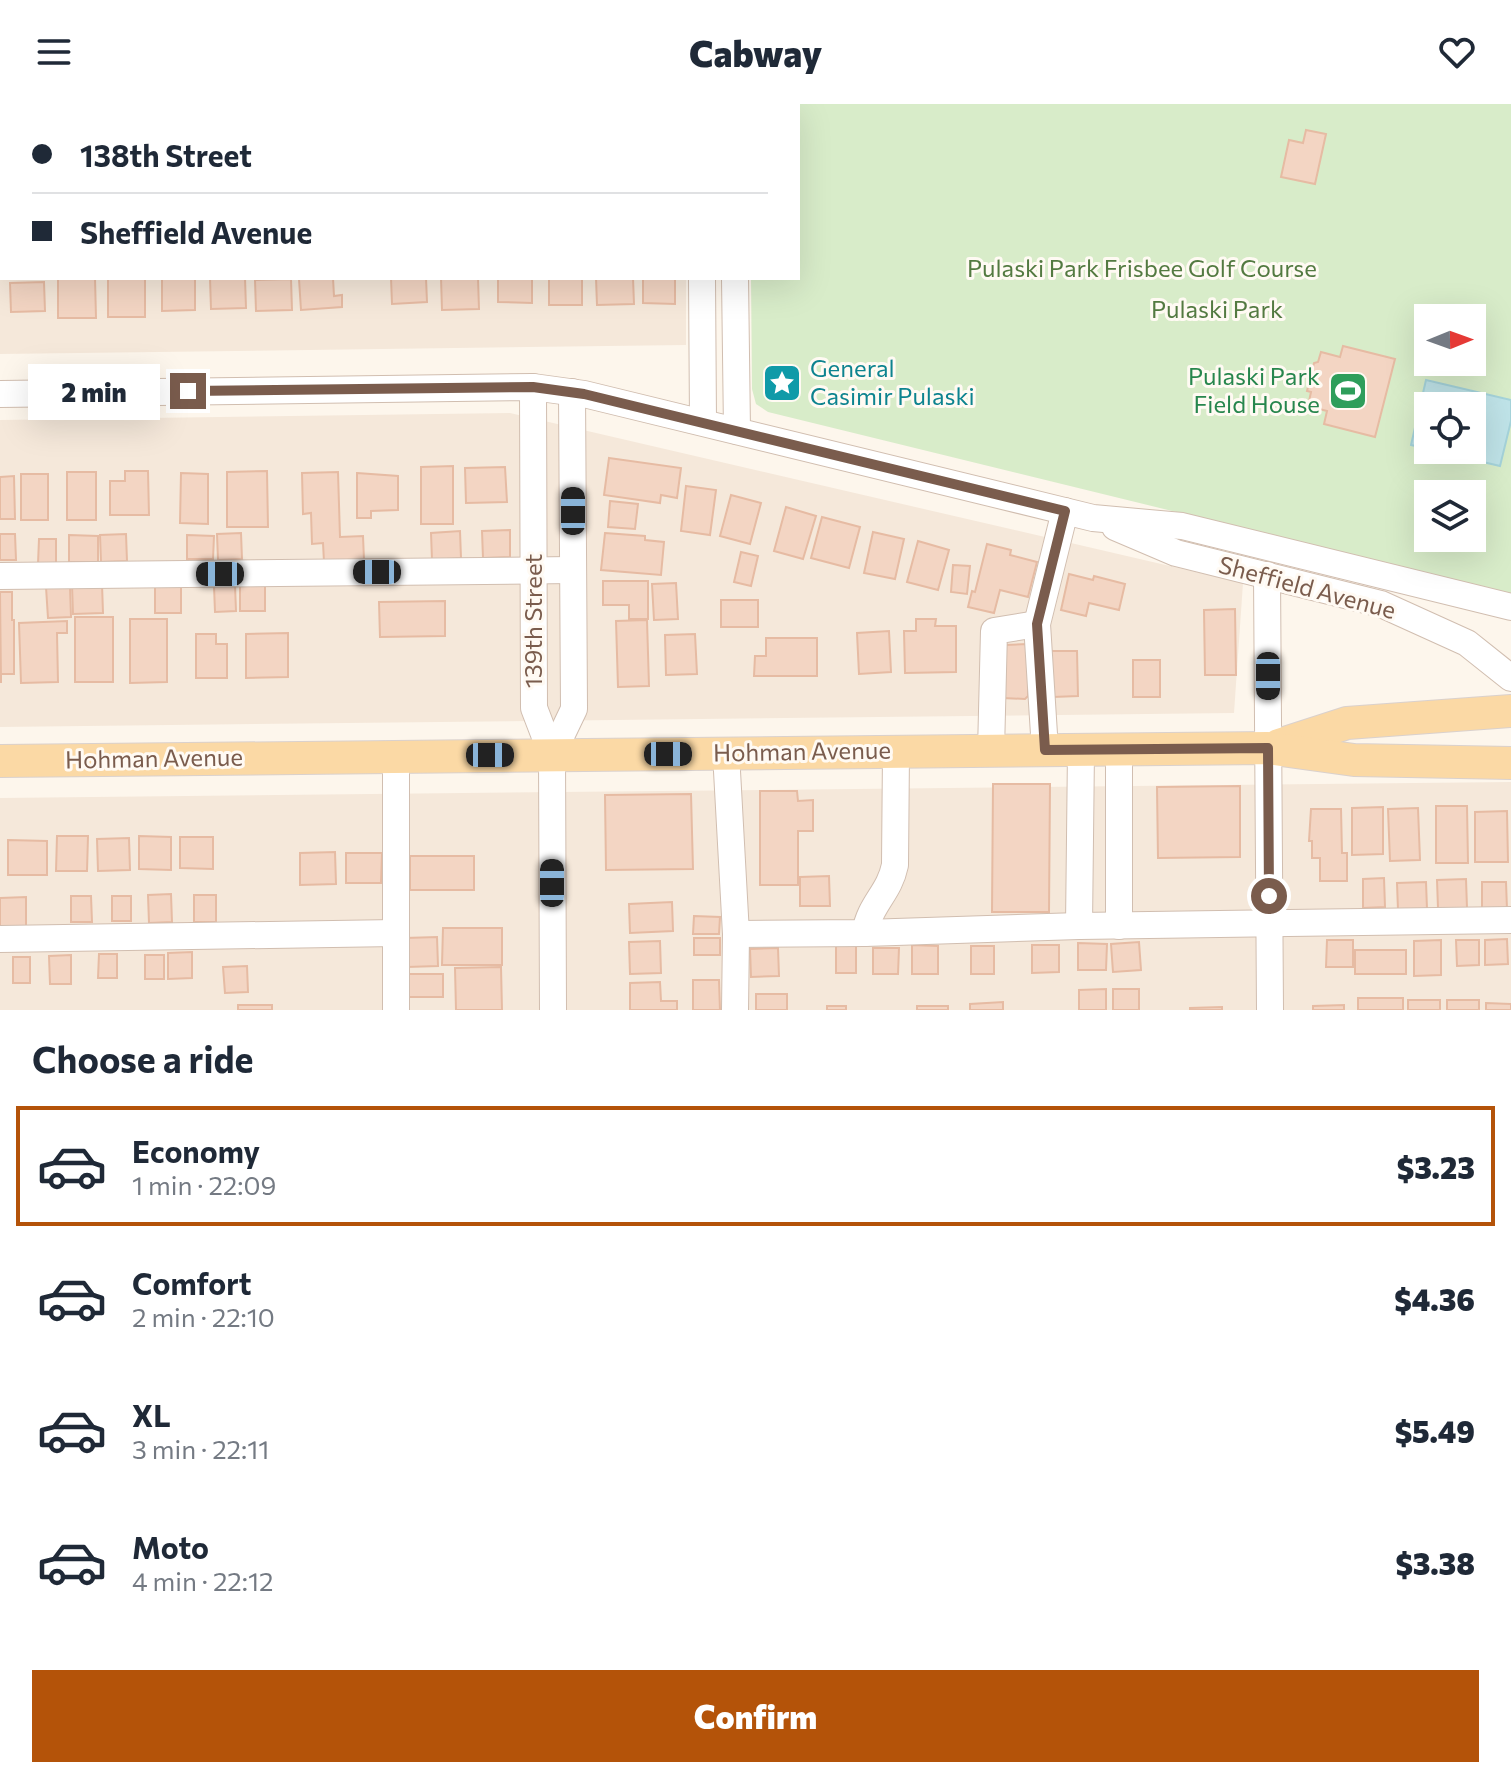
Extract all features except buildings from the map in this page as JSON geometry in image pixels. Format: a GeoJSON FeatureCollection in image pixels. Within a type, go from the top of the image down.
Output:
{"type":"FeatureCollection","features":[{"type":"Feature","properties":{"kind":"main road","name":"Hohman Avenue"},"geometry":{"type":"LineString","coordinates":[[1268,748],[1347,723],[1511,711]]}},
{"type":"Feature","properties":{"kind":"main road","name":"Hohman Avenue"},"geometry":{"type":"LineString","coordinates":[[0,761],[1268,748],[1354,760],[1511,763]]}},
{"type":"Feature","properties":{"kind":"street"},"geometry":{"type":"LineString","coordinates":[[702,280],[703,422]]}},
{"type":"Feature","properties":{"kind":"street"},"geometry":{"type":"LineString","coordinates":[[735,280],[737,431]]}},
{"type":"Feature","properties":{"kind":"street","name":"Sheffield Avenue"},"geometry":{"type":"LineString","coordinates":[[0,394],[533,387],[572,392],[1093,518],[1176,553],[1381,604],[1467,643],[1511,678]]}},
{"type":"Feature","properties":{"kind":"street","name":"139th Street"},"geometry":{"type":"LineString","coordinates":[[533,387],[534,708],[552,755],[553,1010]]}},
{"type":"Feature","properties":{"kind":"street","name":"139th Street"},"geometry":{"type":"LineString","coordinates":[[552,755],[574,709],[572,392]]}},
{"type":"Feature","properties":{"kind":"street"},"geometry":{"type":"LineString","coordinates":[[1045,750],[1037,624],[1065,511]]}},
{"type":"Feature","properties":{"kind":"street","name":"Sheffield Avenue"},"geometry":{"type":"LineString","coordinates":[[1093,518],[1182,526],[1511,607]]}},
{"type":"Feature","properties":{"kind":"street"},"geometry":{"type":"LineString","coordinates":[[0,576],[573,570]]}},
{"type":"Feature","properties":{"kind":"street"},"geometry":{"type":"LineString","coordinates":[[1267,575],[1270,1010]]}},
{"type":"Feature","properties":{"kind":"street"},"geometry":{"type":"LineString","coordinates":[[991,751],[994,631],[1037,624]]}},
{"type":"Feature","properties":{"kind":"street"},"geometry":{"type":"LineString","coordinates":[[1079,926],[1081,750]]}},
{"type":"Feature","properties":{"kind":"street"},"geometry":{"type":"LineString","coordinates":[[1119,750],[1119,926]]}},
{"type":"Feature","properties":{"kind":"street"},"geometry":{"type":"LineString","coordinates":[[865,933],[868,915],[892,881],[895,865],[896,752]]}},
{"type":"Feature","properties":{"kind":"street"},"geometry":{"type":"LineString","coordinates":[[726,753],[736,934],[735,1010]]}},
{"type":"Feature","properties":{"kind":"street"},"geometry":{"type":"LineString","coordinates":[[396,756],[396,1010]]}},
{"type":"Feature","properties":{"kind":"street"},"geometry":{"type":"LineString","coordinates":[[736,934],[1511,920]]}},
{"type":"Feature","properties":{"kind":"street"},"geometry":{"type":"LineString","coordinates":[[0,939],[396,933]]}},
{"type":"Feature","properties":{"kind":"shaded area"},"geometry":{"type":"Polygon","coordinates":[[[0,280],[686,280],[686,345],[0,354],[0,280]]]}},
{"type":"Feature","properties":{"kind":"shaded area"},"geometry":{"type":"Polygon","coordinates":[[[510,413],[1243,583],[1234,713],[0,727],[0,420],[510,413]]]}},
{"type":"Feature","properties":{"kind":"shaded area"},"geometry":{"type":"Polygon","coordinates":[[[1511,782],[1511,1010],[0,1010],[0,798],[1511,782]]]}},
{"type":"Feature","properties":{"kind":"green space","name":"Pulaski Park"},"geometry":{"type":"Polygon","coordinates":[[[800,104],[1511,104],[1511,594],[768,412],[756,404],[752,389],[751,280],[800,280],[800,104]]]}},
{"type":"Feature","properties":{"kind":"water"},"geometry":{"type":"Polygon","coordinates":[[[1426,380],[1477,392],[1423,392],[1426,380]]]}},
{"type":"Feature","properties":{"kind":"water"},"geometry":{"type":"Polygon","coordinates":[[[1486,394],[1511,400],[1511,421],[1500,466],[1486,463],[1486,394]]]}},
{"type":"Feature","properties":{"kind":"place","name":"General Casimir Pulaski"},"geometry":{"type":"Point","coordinates":[782,383]}},
{"type":"Feature","properties":{"kind":"place","name":"Pulaski Park Field House"},"geometry":{"type":"Point","coordinates":[1348,391]}},
{"type":"Feature","properties":{"kind":"route"},"geometry":{"type":"LineString","coordinates":[[188,391],[533,387],[584,394],[1065,511],[1037,624],[1045,750],[1268,748],[1269,896]]}},
{"type":"Feature","properties":{"kind":"park label","name":"Pulaski Park Frisbee Golf Course"},"geometry":{"type":"Point","coordinates":[1142,269]}}]}
